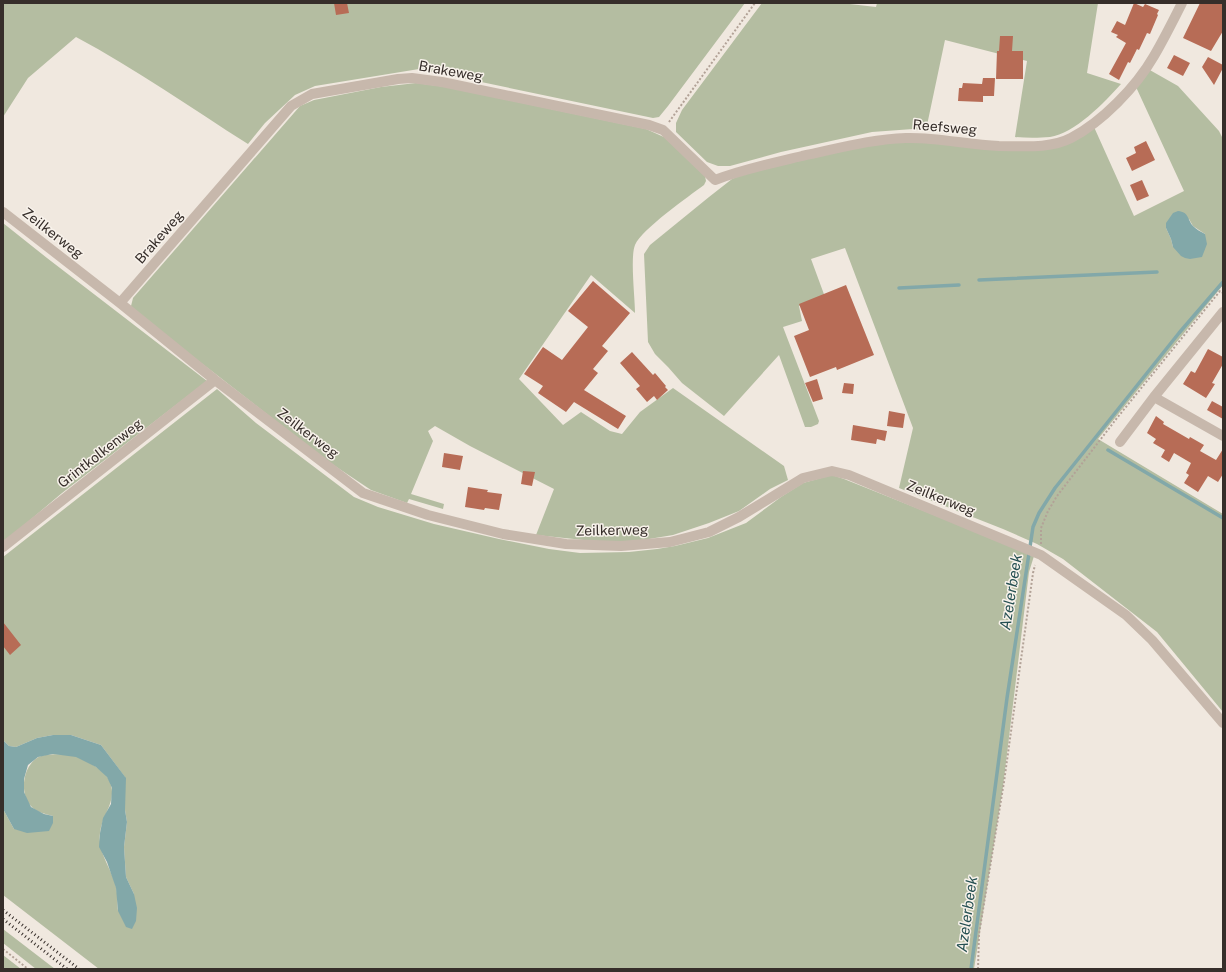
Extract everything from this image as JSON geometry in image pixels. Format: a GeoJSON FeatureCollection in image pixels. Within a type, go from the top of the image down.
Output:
{"type":"FeatureCollection","features":[{"type":"Feature","properties":{"kind":"street","name":"Reefsweg"},"geometry":{"type":"LineString","coordinates":[[663,130],[715,180],[753,168],[854,144],[877,141],[906,138],[939,139],[997,146],[1042,146],[1055,143],[1070,138],[1096,122],[1115,105],[1134,84],[1153,58],[1182,3]]}},
{"type":"Feature","properties":{"kind":"street","name":"Brakeweg"},"geometry":{"type":"LineString","coordinates":[[120,303],[291,106],[312,94],[398,79],[412,78],[442,82],[641,123],[663,130]]}},
{"type":"Feature","properties":{"kind":"street","name":"Zeilkerweg"},"geometry":{"type":"LineString","coordinates":[[3,212],[120,303],[215,380],[363,493],[428,515],[503,534],[566,544],[621,546],[670,542],[709,532],[739,517],[804,478],[832,471],[849,475],[1035,552],[1131,620],[1152,640],[1223,724]]}},
{"type":"Feature","properties":{"kind":"street"},"geometry":{"type":"LineString","coordinates":[[1120,442],[1154,397],[1223,312]]}},
{"type":"Feature","properties":{"kind":"street","name":"Grintkolkenweg"},"geometry":{"type":"LineString","coordinates":[[3,547],[215,380]]}},
{"type":"Feature","properties":{"kind":"street"},"geometry":{"type":"LineString","coordinates":[[1154,397],[1223,436]]}},
{"type":"Feature","properties":{"kind":"path"},"geometry":{"type":"LineString","coordinates":[[663,130],[755,3]]}},
{"type":"Feature","properties":{"kind":"path"},"geometry":{"type":"LineString","coordinates":[[978,969],[979,934],[1004,782],[1033,573],[1036,564],[1035,552],[1041,528],[1048,511],[1057,496],[1117,418],[1220,291],[1223,293]]}},
{"type":"Feature","properties":{"kind":"path"},"geometry":{"type":"LineString","coordinates":[[3,950],[28,969]]}},
{"type":"Feature","properties":{"kind":"green space"},"geometry":{"type":"Polygon","coordinates":[[[3,3],[745,3],[659,117],[653,118],[419,69],[315,86],[295,95],[265,123],[248,144],[142,75],[76,37],[28,78],[3,117],[3,3]]]}},
{"type":"Feature","properties":{"kind":"green space"},"geometry":{"type":"Polygon","coordinates":[[[762,3],[841,3],[876,7],[877,3],[1098,3],[1087,73],[1121,84],[1098,108],[1079,124],[1059,135],[1032,138],[1015,137],[1027,61],[945,40],[926,130],[913,129],[872,132],[781,152],[730,166],[718,166],[707,162],[676,132],[676,123],[682,110],[762,3]]]}},
{"type":"Feature","properties":{"kind":"green space"},"geometry":{"type":"Polygon","coordinates":[[[1148,69],[1178,86],[1219,131],[1223,139],[1223,285],[1098,439],[1223,514],[1223,712],[1157,632],[1063,559],[1037,544],[1003,529],[899,488],[913,428],[845,248],[811,259],[825,297],[799,306],[802,321],[783,327],[819,421],[818,424],[811,427],[805,427],[779,355],[724,416],[682,383],[655,354],[648,342],[644,254],[650,245],[732,179],[741,175],[869,144],[912,141],[1036,149],[1094,127],[1134,216],[1184,191],[1136,87],[1148,69]],[[1189,219],[1166,228],[1173,247],[1205,234],[1193,226],[1189,219]]]}},
{"type":"Feature","properties":{"kind":"green space"},"geometry":{"type":"Polygon","coordinates":[[[416,83],[446,87],[646,129],[666,138],[705,176],[706,181],[704,185],[656,222],[639,238],[635,245],[633,268],[635,313],[591,275],[519,379],[563,425],[581,412],[610,431],[622,434],[640,412],[673,388],[784,466],[788,480],[770,489],[739,511],[673,535],[622,542],[593,541],[536,535],[554,489],[470,446],[435,426],[428,431],[433,441],[411,494],[444,504],[443,509],[409,499],[407,503],[371,490],[323,458],[140,317],[131,306],[133,298],[300,106],[314,100],[381,87],[416,83]]]}},
{"type":"Feature","properties":{"kind":"green space"},"geometry":{"type":"Polygon","coordinates":[[[3,223],[207,381],[62,493],[3,543],[3,223]]]}},
{"type":"Feature","properties":{"kind":"green space"},"geometry":{"type":"Polygon","coordinates":[[[217,389],[256,423],[354,497],[378,507],[434,524],[499,539],[549,549],[580,553],[629,552],[675,546],[708,538],[746,523],[803,483],[832,475],[1034,556],[1029,572],[1003,787],[974,969],[99,969],[3,895],[3,809],[14,829],[53,816],[35,810],[27,801],[24,780],[28,767],[32,762],[40,756],[56,754],[79,757],[98,768],[108,778],[112,793],[109,806],[101,826],[100,840],[103,854],[116,887],[118,911],[134,894],[126,877],[124,847],[127,822],[125,810],[125,777],[101,745],[71,735],[53,735],[37,738],[16,747],[9,746],[3,740],[3,557],[217,389]]]}},
{"type":"Feature","properties":{"kind":"green space"},"geometry":{"type":"Polygon","coordinates":[[[3,929],[55,969],[36,969],[3,943],[3,929]]]}},
{"type":"Feature","properties":{"kind":"green space"},"geometry":{"type":"Polygon","coordinates":[[[3,955],[21,969],[3,969],[3,955]]]}},
{"type":"Feature","properties":{"kind":"water"},"geometry":{"type":"Polygon","coordinates":[[[1178,211],[1186,214],[1193,226],[1205,234],[1207,244],[1202,257],[1190,259],[1185,258],[1181,256],[1173,247],[1166,228],[1166,223],[1173,213],[1178,211]]]}},
{"type":"Feature","properties":{"kind":"water"},"geometry":{"type":"Polygon","coordinates":[[[53,735],[71,735],[101,745],[126,778],[125,810],[127,822],[124,847],[126,877],[134,894],[137,908],[136,921],[132,929],[126,927],[118,911],[116,888],[107,862],[99,847],[103,818],[111,804],[112,788],[107,777],[96,767],[76,757],[53,754],[38,757],[28,765],[24,779],[24,792],[31,807],[44,814],[53,816],[53,823],[49,831],[27,833],[14,829],[3,809],[3,740],[9,746],[16,747],[37,738],[53,735]]]}},
{"type":"Feature","properties":{"kind":"building"},"geometry":{"type":"Polygon","coordinates":[[[334,3],[347,3],[349,13],[336,15],[334,3]]]}},
{"type":"Feature","properties":{"kind":"building"},"geometry":{"type":"Polygon","coordinates":[[[1134,3],[1143,7],[1145,4],[1159,10],[1150,34],[1147,33],[1139,50],[1137,49],[1130,63],[1128,62],[1119,80],[1109,74],[1126,43],[1116,37],[1118,35],[1111,32],[1117,21],[1125,25],[1134,3]]]}},
{"type":"Feature","properties":{"kind":"building"},"geometry":{"type":"Polygon","coordinates":[[[1200,3],[1223,3],[1223,31],[1211,51],[1183,38],[1200,3]]]}},
{"type":"Feature","properties":{"kind":"building"},"geometry":{"type":"Polygon","coordinates":[[[1000,36],[1013,36],[1012,51],[1023,51],[1023,79],[996,79],[997,51],[999,51],[1000,36]]]}},
{"type":"Feature","properties":{"kind":"building"},"geometry":{"type":"Polygon","coordinates":[[[1174,55],[1190,63],[1183,76],[1167,68],[1174,55]]]}},
{"type":"Feature","properties":{"kind":"building"},"geometry":{"type":"Polygon","coordinates":[[[1208,57],[1223,65],[1223,68],[1214,85],[1202,67],[1208,57]]]}},
{"type":"Feature","properties":{"kind":"building"},"geometry":{"type":"Polygon","coordinates":[[[983,78],[995,78],[994,96],[983,96],[983,102],[958,101],[959,88],[962,88],[963,83],[982,84],[983,78]]]}},
{"type":"Feature","properties":{"kind":"building"},"geometry":{"type":"Polygon","coordinates":[[[1146,141],[1155,160],[1132,171],[1126,158],[1136,153],[1134,147],[1146,141]]]}},
{"type":"Feature","properties":{"kind":"building"},"geometry":{"type":"Polygon","coordinates":[[[1142,180],[1149,196],[1137,201],[1130,185],[1142,180]]]}},
{"type":"Feature","properties":{"kind":"building"},"geometry":{"type":"Polygon","coordinates":[[[593,281],[630,313],[602,346],[608,351],[593,369],[598,373],[584,390],[626,416],[618,429],[574,402],[566,412],[538,393],[543,386],[524,374],[543,347],[562,360],[588,327],[568,311],[593,281]]]}},
{"type":"Feature","properties":{"kind":"building"},"geometry":{"type":"Polygon","coordinates":[[[846,285],[874,355],[837,370],[836,367],[810,377],[794,336],[809,330],[799,304],[846,285]]]}},
{"type":"Feature","properties":{"kind":"building"},"geometry":{"type":"Polygon","coordinates":[[[1208,349],[1223,357],[1223,364],[1212,383],[1215,384],[1206,398],[1183,384],[1191,371],[1195,373],[1208,349]]]}},
{"type":"Feature","properties":{"kind":"building"},"geometry":{"type":"Polygon","coordinates":[[[632,352],[653,375],[655,373],[666,386],[665,387],[668,390],[657,400],[654,396],[647,402],[636,389],[640,386],[620,363],[632,352]]]}},
{"type":"Feature","properties":{"kind":"building"},"geometry":{"type":"Polygon","coordinates":[[[817,379],[823,399],[813,402],[805,383],[817,379]]]}},
{"type":"Feature","properties":{"kind":"building"},"geometry":{"type":"Polygon","coordinates":[[[844,383],[854,384],[853,394],[842,393],[844,383]]]}},
{"type":"Feature","properties":{"kind":"building"},"geometry":{"type":"Polygon","coordinates":[[[1212,401],[1223,407],[1223,419],[1207,410],[1212,401]]]}},
{"type":"Feature","properties":{"kind":"building"},"geometry":{"type":"Polygon","coordinates":[[[889,411],[905,414],[903,428],[887,426],[889,411]]]}},
{"type":"Feature","properties":{"kind":"building"},"geometry":{"type":"Polygon","coordinates":[[[1156,416],[1164,422],[1163,424],[1189,439],[1190,437],[1204,445],[1200,451],[1216,460],[1223,449],[1223,474],[1218,482],[1208,476],[1198,492],[1184,483],[1189,475],[1186,473],[1191,463],[1174,453],[1169,462],[1161,457],[1165,450],[1153,443],[1156,439],[1147,433],[1156,416]]]}},
{"type":"Feature","properties":{"kind":"building"},"geometry":{"type":"Polygon","coordinates":[[[853,425],[887,431],[885,441],[877,439],[876,444],[851,440],[853,425]]]}},
{"type":"Feature","properties":{"kind":"building"},"geometry":{"type":"Polygon","coordinates":[[[444,453],[463,456],[460,470],[442,467],[444,453]]]}},
{"type":"Feature","properties":{"kind":"building"},"geometry":{"type":"Polygon","coordinates":[[[523,471],[535,472],[532,486],[521,484],[523,471]]]}},
{"type":"Feature","properties":{"kind":"building"},"geometry":{"type":"Polygon","coordinates":[[[468,487],[502,494],[499,510],[485,508],[484,510],[465,507],[468,487]]]}},
{"type":"Feature","properties":{"kind":"building"},"geometry":{"type":"Polygon","coordinates":[[[3,622],[21,645],[10,655],[3,646],[3,622]]]}},
{"type":"Feature","properties":{"kind":"waterway"},"geometry":{"type":"LineString","coordinates":[[979,280],[1157,272]]}},
{"type":"Feature","properties":{"kind":"waterway","name":"Azelerbeek"},"geometry":{"type":"LineString","coordinates":[[971,969],[1007,698],[1033,527],[1039,513],[1055,488],[1179,333],[1223,282]]}},
{"type":"Feature","properties":{"kind":"waterway"},"geometry":{"type":"LineString","coordinates":[[899,288],[959,285]]}},
{"type":"Feature","properties":{"kind":"waterway"},"geometry":{"type":"LineString","coordinates":[[1108,450],[1223,518]]}},
{"type":"Feature","properties":{"kind":"railway"},"geometry":{"type":"LineString","coordinates":[[3,910],[79,969]]}},
{"type":"Feature","properties":{"kind":"railway"},"geometry":{"type":"LineString","coordinates":[[3,919],[67,969]]}}]}
